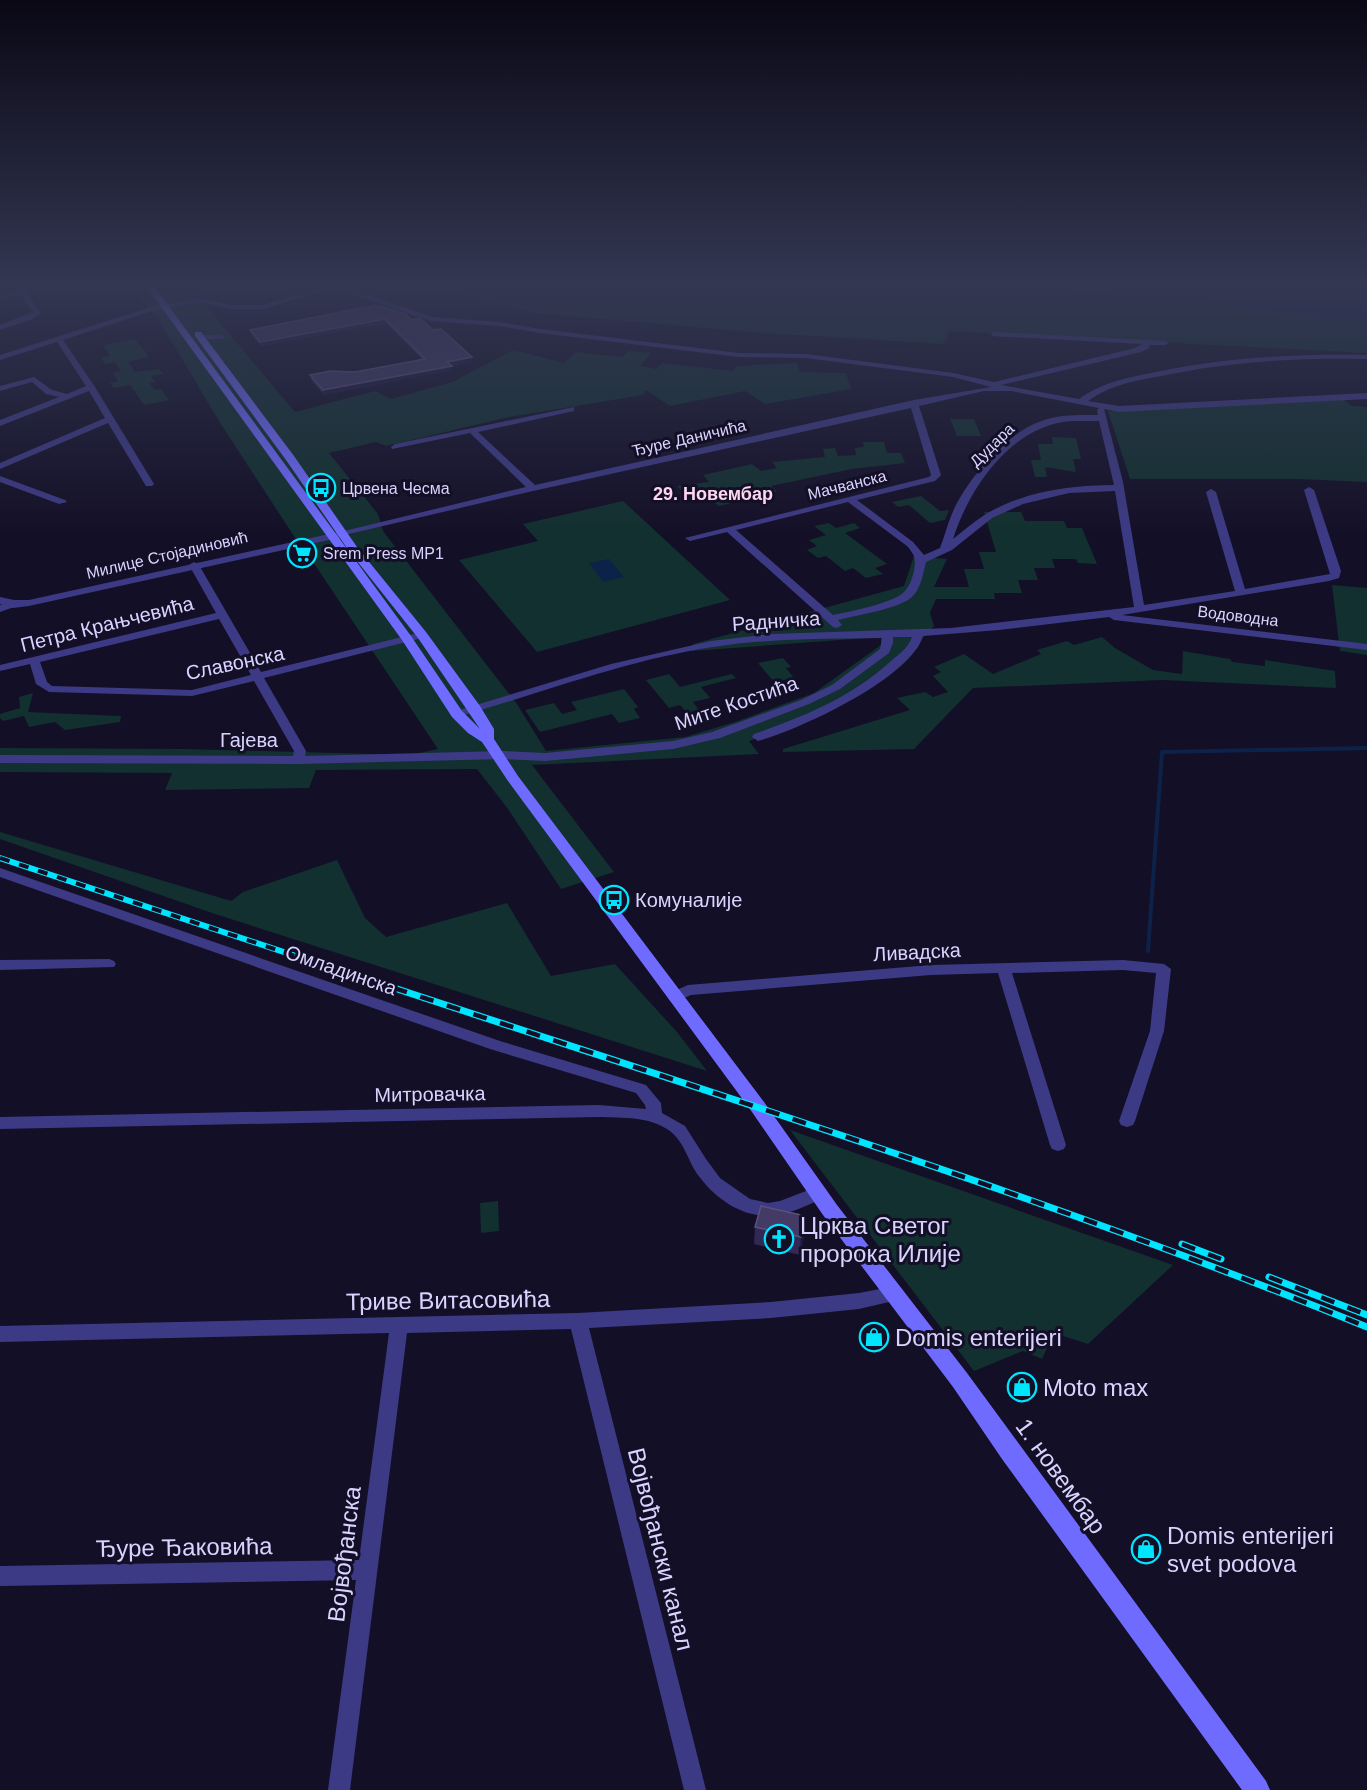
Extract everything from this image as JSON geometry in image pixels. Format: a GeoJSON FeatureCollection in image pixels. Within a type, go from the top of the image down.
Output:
{"type":"FeatureCollection","features":[{"type":"Feature","properties":{"kind":"main road"},"geometry":{"type":"LineString","coordinates":[[215,370],[330,537],[407,639],[457,714],[473,730],[487,739]]}},
{"type":"Feature","properties":{"kind":"main road"},"geometry":{"type":"LineString","coordinates":[[224,370],[343,534],[422,635],[475,709],[487,729],[487,739]]}},
{"type":"Feature","properties":{"kind":"main road","name":"1. новембар"},"geometry":{"type":"LineString","coordinates":[[487,739],[819,1193],[896,1294],[1257,1790]]}},
{"type":"Feature","properties":{"kind":"street"},"geometry":{"type":"LineString","coordinates":[[79,370],[149,484]]}},
{"type":"Feature","properties":{"kind":"street"},"geometry":{"type":"LineString","coordinates":[[911,370],[953,375],[997,386],[1061,370]]}},
{"type":"Feature","properties":{"kind":"street"},"geometry":{"type":"LineString","coordinates":[[1080,402],[1114,383],[1180,370]]}},
{"type":"Feature","properties":{"kind":"street"},"geometry":{"type":"LineString","coordinates":[[0,389],[34,379],[49,392],[66,396]]}},
{"type":"Feature","properties":{"kind":"street","name":"Ђуре Даничића"},"geometry":{"type":"LineString","coordinates":[[343,534],[532,488],[997,386],[1101,406],[1152,408],[1367,396]]}},
{"type":"Feature","properties":{"kind":"street"},"geometry":{"type":"LineString","coordinates":[[0,423],[91,387]]}},
{"type":"Feature","properties":{"kind":"street","name":"Мачванска"},"geometry":{"type":"LineString","coordinates":[[690,538],[928,481],[935,477],[914,403]]}},
{"type":"Feature","properties":{"kind":"street"},"geometry":{"type":"LineString","coordinates":[[1101,406],[1119,488],[1139,608]]}},
{"type":"Feature","properties":{"kind":"street"},"geometry":{"type":"LineString","coordinates":[[395,447],[571,409]]}},
{"type":"Feature","properties":{"kind":"street","name":"Дудара"},"geometry":{"type":"LineString","coordinates":[[945,549],[954,519],[970,489],[1018,438],[1034,426],[1052,420],[1102,418]]}},
{"type":"Feature","properties":{"kind":"street"},"geometry":{"type":"LineString","coordinates":[[0,466],[109,419]]}},
{"type":"Feature","properties":{"kind":"street"},"geometry":{"type":"LineString","coordinates":[[471,430],[532,488]]}},
{"type":"Feature","properties":{"kind":"street"},"geometry":{"type":"LineString","coordinates":[[0,479],[62,502]]}},
{"type":"Feature","properties":{"kind":"street"},"geometry":{"type":"LineString","coordinates":[[921,560],[951,548],[968,530],[989,516],[1020,502],[1077,489],[1119,488]]}},
{"type":"Feature","properties":{"kind":"street","name":"Радничка"},"geometry":{"type":"LineString","coordinates":[[457,714],[630,663],[691,648],[771,637],[918,634],[1015,626],[1241,594],[1329,578],[1335,576],[1336,571],[1309,490]]}},
{"type":"Feature","properties":{"kind":"street"},"geometry":{"type":"LineString","coordinates":[[1211,492],[1241,594]]}},
{"type":"Feature","properties":{"kind":"street"},"geometry":{"type":"LineString","coordinates":[[831,619],[879,608],[907,596],[917,580],[921,560],[910,544],[850,499]]}},
{"type":"Feature","properties":{"kind":"street"},"geometry":{"type":"LineString","coordinates":[[729,529],[831,619],[842,634]]}},
{"type":"Feature","properties":{"kind":"street","name":"Милице Стојадиновић"},"geometry":{"type":"LineString","coordinates":[[0,609],[14,604],[29,603],[343,534]]}},
{"type":"Feature","properties":{"kind":"street"},"geometry":{"type":"LineString","coordinates":[[194,565],[300,752],[300,760]]}},
{"type":"Feature","properties":{"kind":"street"},"geometry":{"type":"LineString","coordinates":[[0,600],[14,604]]}},
{"type":"Feature","properties":{"kind":"street","name":"Водоводна"},"geometry":{"type":"LineString","coordinates":[[1106,614],[1124,619],[1367,648]]}},
{"type":"Feature","properties":{"kind":"street","name":"Петра Крањчевића"},"geometry":{"type":"LineString","coordinates":[[0,668],[222,615]]}},
{"type":"Feature","properties":{"kind":"street"},"geometry":{"type":"LineString","coordinates":[[758,737],[804,720],[851,697],[880,677],[900,659],[917,640],[918,634]]}},
{"type":"Feature","properties":{"kind":"street","name":"Славонска"},"geometry":{"type":"LineString","coordinates":[[34,660],[42,684],[53,690],[192,693],[422,635]]}},
{"type":"Feature","properties":{"kind":"street","name":"Мите Костића"},"geometry":{"type":"LineString","coordinates":[[498,756],[586,755],[699,741],[790,708],[836,687],[885,651],[888,643],[887,635]]}},
{"type":"Feature","properties":{"kind":"street","name":"Гајева"},"geometry":{"type":"LineString","coordinates":[[0,759],[300,760],[498,756]]}},
{"type":"Feature","properties":{"kind":"street","name":"Омладинска"},"geometry":{"type":"LineString","coordinates":[[0,872],[495,1045],[641,1089],[653,1103],[654,1116]]}},
{"type":"Feature","properties":{"kind":"street"},"geometry":{"type":"LineString","coordinates":[[0,965],[109,964]]}},
{"type":"Feature","properties":{"kind":"street","name":"Ливадска"},"geometry":{"type":"LineString","coordinates":[[675,997],[688,990],[930,970],[1123,965],[1164,969],[1156,1031],[1127,1121]]}},
{"type":"Feature","properties":{"kind":"street"},"geometry":{"type":"LineString","coordinates":[[1003,967],[1058,1145]]}},
{"type":"Feature","properties":{"kind":"street","name":"Митровачка"},"geometry":{"type":"LineString","coordinates":[[0,1123],[599,1111],[654,1116],[682,1132],[700,1164],[719,1188],[748,1206],[778,1208],[819,1193]]}},
{"type":"Feature","properties":{"kind":"street","name":"Триве Витасовића"},"geometry":{"type":"LineString","coordinates":[[0,1334],[578,1321],[771,1310],[859,1301],[896,1294]]}},
{"type":"Feature","properties":{"kind":"street","name":"Војвођански канал"},"geometry":{"type":"LineString","coordinates":[[578,1321],[695,1790]]}},
{"type":"Feature","properties":{"kind":"street","name":"Војвођанска"},"geometry":{"type":"LineString","coordinates":[[339,1790],[399,1325]]}},
{"type":"Feature","properties":{"kind":"street","name":"Ђуре Ђаковића"},"geometry":{"type":"LineString","coordinates":[[0,1576],[369,1570]]}},
{"type":"Feature","properties":{"kind":"green space"},"geometry":{"type":"Polygon","coordinates":[[[159,370],[163,374],[151,376],[155,382],[149,383],[155,390],[161,389],[169,400],[144,405],[130,385],[114,388],[110,383],[118,381],[113,373],[159,370]]]}},
{"type":"Feature","properties":{"kind":"green space"},"geometry":{"type":"Polygon","coordinates":[[[188,370],[259,370],[295,412],[375,391],[391,399],[452,382],[476,370],[799,370],[800,372],[846,373],[851,389],[765,404],[745,391],[670,406],[646,390],[643,395],[509,417],[386,446],[376,442],[329,453],[378,514],[383,531],[517,704],[546,751],[685,737],[735,722],[814,693],[881,645],[881,637],[692,651],[693,644],[904,586],[914,556],[947,559],[934,587],[969,587],[964,569],[984,569],[979,552],[996,552],[984,512],[1021,512],[1025,521],[1064,521],[1067,528],[1082,528],[1097,564],[1078,563],[1076,559],[1052,559],[1055,568],[1034,568],[1038,580],[1018,580],[1022,593],[994,593],[995,599],[936,599],[930,613],[934,626],[898,664],[793,726],[749,741],[759,754],[532,765],[614,872],[561,889],[508,809],[477,769],[316,770],[309,788],[165,790],[172,773],[0,772],[0,748],[184,749],[410,755],[438,749],[219,421],[188,370]]]}},
{"type":"Feature","properties":{"kind":"green space"},"geometry":{"type":"Polygon","coordinates":[[[1343,399],[1352,406],[1367,407],[1367,482],[1298,479],[1130,479],[1108,411],[1343,399]]]}},
{"type":"Feature","properties":{"kind":"green space"},"geometry":{"type":"Polygon","coordinates":[[[950,419],[974,419],[981,436],[957,436],[950,419]]]}},
{"type":"Feature","properties":{"kind":"green space"},"geometry":{"type":"Polygon","coordinates":[[[1052,437],[1076,438],[1081,459],[1073,459],[1076,472],[1045,467],[1047,477],[1035,477],[1031,460],[1041,460],[1038,444],[1053,444],[1052,437]]]}},
{"type":"Feature","properties":{"kind":"green space"},"geometry":{"type":"Polygon","coordinates":[[[863,442],[884,442],[887,453],[901,453],[905,463],[852,469],[771,486],[777,492],[719,506],[709,499],[693,502],[677,486],[709,482],[703,475],[752,464],[761,471],[777,468],[772,462],[825,457],[823,449],[835,448],[838,456],[856,455],[855,448],[864,447],[863,442]]]}},
{"type":"Feature","properties":{"kind":"green space"},"geometry":{"type":"Polygon","coordinates":[[[921,496],[940,511],[949,510],[945,520],[930,523],[909,505],[898,507],[892,502],[921,496]]]}},
{"type":"Feature","properties":{"kind":"green space"},"geometry":{"type":"Polygon","coordinates":[[[623,501],[730,600],[537,652],[459,560],[538,541],[523,524],[623,501]]]}},
{"type":"Feature","properties":{"kind":"green space"},"geometry":{"type":"Polygon","coordinates":[[[829,523],[836,528],[854,523],[860,528],[845,533],[887,564],[875,568],[883,574],[866,578],[853,568],[845,571],[826,556],[818,558],[807,550],[817,546],[809,540],[826,535],[814,526],[829,523]]]}},
{"type":"Feature","properties":{"kind":"green space"},"geometry":{"type":"Polygon","coordinates":[[[1332,585],[1367,588],[1367,655],[1340,651],[1332,585]]]}},
{"type":"Feature","properties":{"kind":"green space"},"geometry":{"type":"Polygon","coordinates":[[[1102,637],[1115,648],[1153,670],[1182,674],[1183,651],[1230,659],[1232,662],[1265,666],[1265,660],[1335,671],[1336,688],[1162,680],[973,688],[914,749],[783,752],[783,749],[910,710],[897,698],[925,692],[933,697],[948,692],[933,676],[941,672],[934,667],[964,654],[993,674],[1041,654],[1037,650],[1067,641],[1074,645],[1102,637]]]}},
{"type":"Feature","properties":{"kind":"green space"},"geometry":{"type":"Polygon","coordinates":[[[783,658],[791,667],[786,668],[794,678],[774,682],[758,663],[783,658]]]}},
{"type":"Feature","properties":{"kind":"green space"},"geometry":{"type":"Polygon","coordinates":[[[669,674],[680,687],[732,674],[736,678],[701,687],[710,698],[693,702],[699,710],[687,713],[680,705],[669,708],[646,680],[669,674]]]}},
{"type":"Feature","properties":{"kind":"green space"},"geometry":{"type":"Polygon","coordinates":[[[624,689],[638,707],[634,709],[640,718],[619,723],[612,714],[540,732],[525,710],[554,703],[562,714],[577,710],[571,702],[624,689]]]}},
{"type":"Feature","properties":{"kind":"green space"},"geometry":{"type":"Polygon","coordinates":[[[33,693],[28,712],[121,716],[120,722],[65,730],[55,722],[29,727],[24,716],[3,721],[0,718],[0,714],[20,708],[19,697],[33,693]]]}},
{"type":"Feature","properties":{"kind":"green space"},"geometry":{"type":"Polygon","coordinates":[[[0,832],[231,901],[243,892],[337,860],[365,918],[386,937],[507,903],[551,976],[615,964],[677,1032],[707,1071],[215,914],[0,839],[0,832]]]}},
{"type":"Feature","properties":{"kind":"green space"},"geometry":{"type":"Polygon","coordinates":[[[790,1130],[1173,1265],[1088,1344],[1054,1333],[1042,1359],[1023,1351],[974,1371],[790,1130]]]}},
{"type":"Feature","properties":{"kind":"green space"},"geometry":{"type":"Polygon","coordinates":[[[498,1201],[499,1231],[481,1233],[480,1203],[498,1201]]]}},
{"type":"Feature","properties":{"kind":"water"},"geometry":{"type":"Polygon","coordinates":[[[609,559],[624,577],[603,582],[589,563],[609,559]]]}},
{"type":"Feature","properties":{"kind":"building"},"geometry":{"type":"Polygon","coordinates":[[[368,370],[433,370],[323,390],[310,375],[330,371],[355,372],[368,370]]]}},
{"type":"Feature","properties":{"kind":"building"},"geometry":{"type":"Polygon","coordinates":[[[761,1206],[806,1216],[801,1237],[755,1227],[761,1206]]]}},
{"type":"Feature","properties":{"kind":"waterway"},"geometry":{"type":"LineString","coordinates":[[1148,951],[1162,752],[1367,748]]}},
{"type":"Feature","properties":{"kind":"railway"},"geometry":{"type":"LineString","coordinates":[[0,858],[371,981]]}},
{"type":"Feature","properties":{"kind":"railway"},"geometry":{"type":"LineString","coordinates":[[367,979],[995,1188],[1244,1278],[1367,1327]]}},
{"type":"Feature","properties":{"kind":"railway"},"geometry":{"type":"LineString","coordinates":[[1182,1244],[1221,1259]]}},
{"type":"Feature","properties":{"kind":"railway"},"geometry":{"type":"LineString","coordinates":[[1269,1277],[1367,1315]]}},
{"type":"Feature","properties":{"kind":"place","name":"Црвена Чесма"},"geometry":{"type":"Point","coordinates":[321,488]}},
{"type":"Feature","properties":{"kind":"place","name":"Srem Press MP1"},"geometry":{"type":"Point","coordinates":[302,553]}},
{"type":"Feature","properties":{"kind":"place","name":"Комуналије"},"geometry":{"type":"Point","coordinates":[614,900]}},
{"type":"Feature","properties":{"kind":"place","name":"Црква Светог пророка Илије"},"geometry":{"type":"Point","coordinates":[779,1239]}},
{"type":"Feature","properties":{"kind":"place","name":"Domis enterijeri"},"geometry":{"type":"Point","coordinates":[874,1337]}},
{"type":"Feature","properties":{"kind":"place","name":"Moto max"},"geometry":{"type":"Point","coordinates":[1022,1387]}},
{"type":"Feature","properties":{"kind":"place","name":"Domis enterijeri svet podova"},"geometry":{"type":"Point","coordinates":[1146,1549]}},
{"type":"Feature","properties":{"kind":"district","name":"29. Новембар"},"geometry":{"type":"Point","coordinates":[713,494]}}]}
